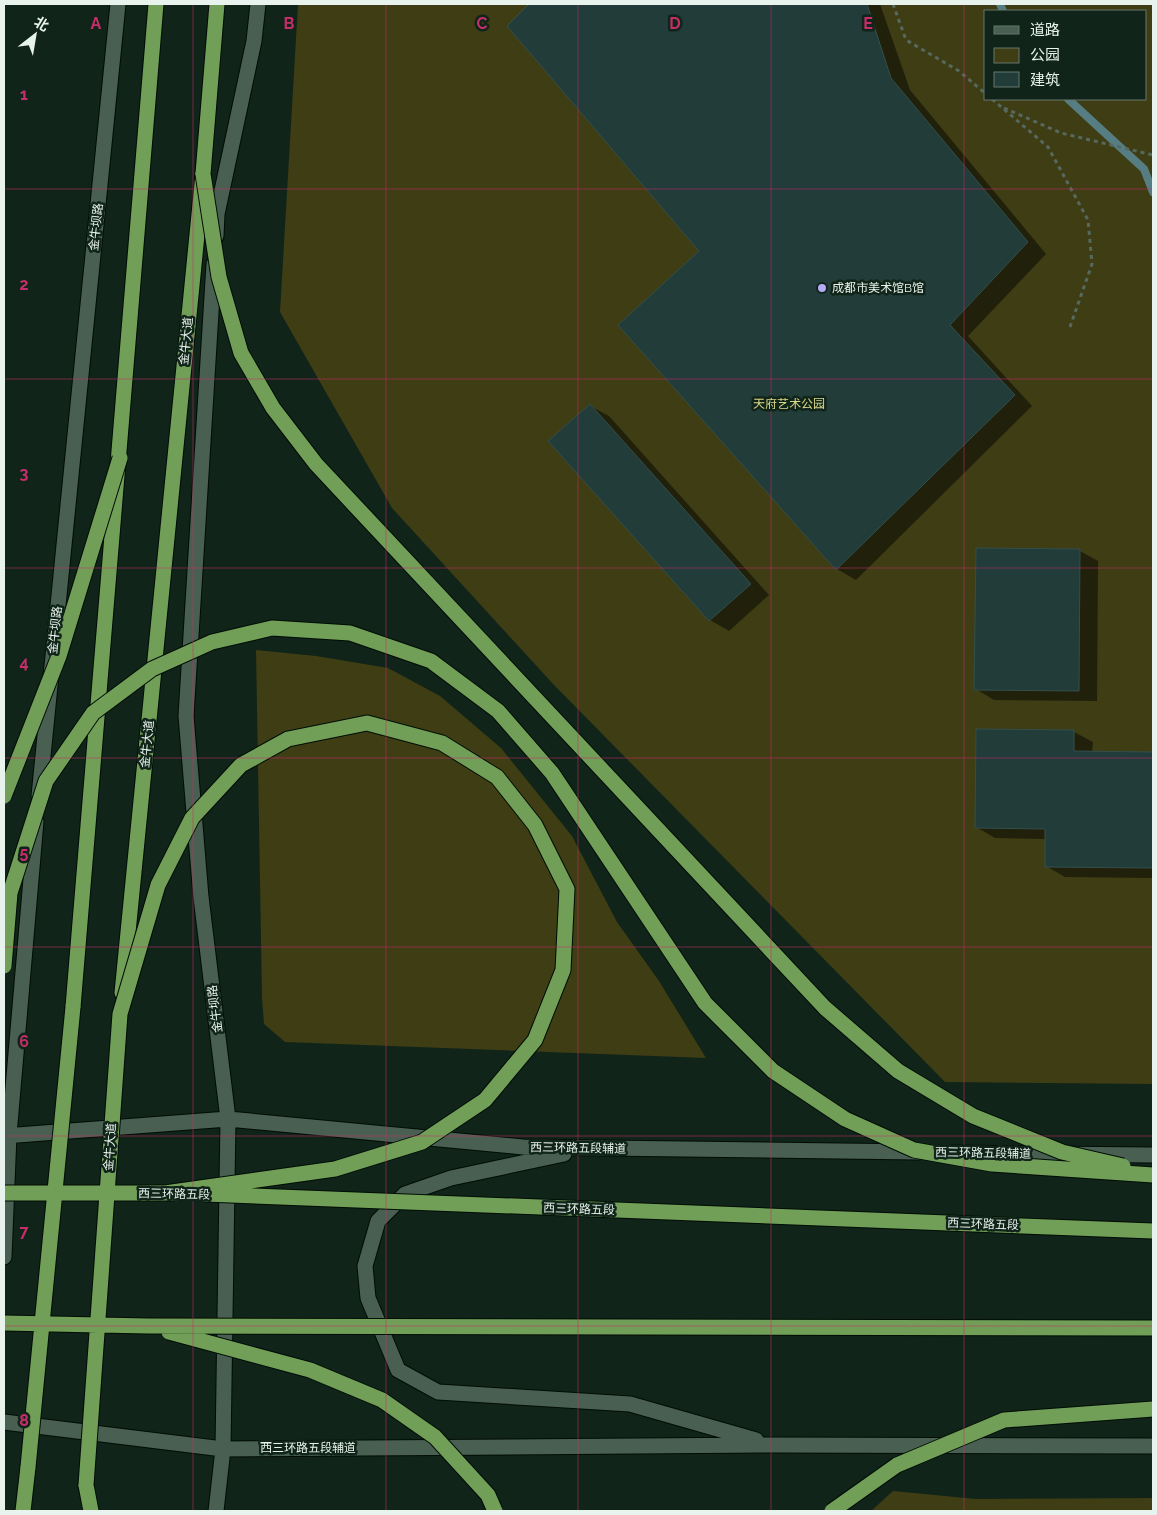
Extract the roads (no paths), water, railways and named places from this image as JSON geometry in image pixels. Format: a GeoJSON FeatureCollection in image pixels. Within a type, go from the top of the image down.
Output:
{"type":"FeatureCollection","features":[{"type":"Feature","properties":{"kind":"highway"},"geometry":{"type":"LineString","coordinates":[[23,1511],[73,1007],[120,458],[156,4]]}},
{"type":"Feature","properties":{"kind":"highway","name":"金牛大道"},"geometry":{"type":"LineString","coordinates":[[86,1485],[120,1014],[203,174],[217,4]]}},
{"type":"Feature","properties":{"kind":"highway"},"geometry":{"type":"LineString","coordinates":[[203,174],[219,277],[241,352],[274,408],[316,464],[825,1008],[898,1071],[973,1116],[1062,1152],[1153,1174]]}},
{"type":"Feature","properties":{"kind":"highway"},"geometry":{"type":"LineString","coordinates":[[4,796],[59,656],[120,458]]}},
{"type":"Feature","properties":{"kind":"highway"},"geometry":{"type":"LineString","coordinates":[[4,966],[10,893],[46,781],[93,713],[152,669],[212,642],[272,628],[350,633],[431,661],[498,711],[552,773],[706,1003],[773,1071],[845,1119],[914,1150],[992,1164],[1153,1174]]}},
{"type":"Feature","properties":{"kind":"highway"},"geometry":{"type":"LineString","coordinates":[[120,1014],[158,885],[192,818],[241,765],[288,739],[367,723],[442,743],[497,777],[535,825],[567,889],[563,970],[535,1040],[485,1100],[422,1142],[335,1169],[165,1193]]}},
{"type":"Feature","properties":{"kind":"highway","name":"西三环路五段"},"geometry":{"type":"LineString","coordinates":[[4,1193],[165,1193],[1153,1231]]}},
{"type":"Feature","properties":{"kind":"highway"},"geometry":{"type":"LineString","coordinates":[[4,1323],[148,1326],[1153,1328]]}},
{"type":"Feature","properties":{"kind":"highway"},"geometry":{"type":"LineString","coordinates":[[148,1326],[310,1370],[382,1400],[435,1437],[488,1495],[495,1511]]}},
{"type":"Feature","properties":{"kind":"highway"},"geometry":{"type":"LineString","coordinates":[[832,1511],[897,1466],[1004,1420],[1153,1409]]}},
{"type":"Feature","properties":{"kind":"highway"},"geometry":{"type":"LineString","coordinates":[[83,1511],[86,1485]]}},
{"type":"Feature","properties":{"kind":"highway"},"geometry":{"type":"LineString","coordinates":[[86,1485],[91,1511]]}},
{"type":"Feature","properties":{"kind":"main road","name":"金牛坝路"},"geometry":{"type":"LineString","coordinates":[[4,1256],[6,1135],[40,776],[118,4]]}},
{"type":"Feature","properties":{"kind":"main road","name":"金牛坝路"},"geometry":{"type":"LineString","coordinates":[[216,1511],[223,1449],[228,1120],[202,896],[186,716],[217,214],[254,40],[258,4]]}},
{"type":"Feature","properties":{"kind":"main road","name":"西三环路五段辅道"},"geometry":{"type":"LineString","coordinates":[[6,1135],[228,1120],[523,1147],[1153,1155]]}},
{"type":"Feature","properties":{"kind":"main road"},"geometry":{"type":"LineString","coordinates":[[590,1148],[451,1178],[405,1194],[378,1221],[365,1266],[368,1298],[398,1370],[438,1392],[630,1404],[773,1445]]}},
{"type":"Feature","properties":{"kind":"main road","name":"西三环路五段辅道"},"geometry":{"type":"LineString","coordinates":[[4,1422],[223,1449],[773,1445],[1153,1446]]}},
{"type":"Feature","properties":{"kind":"waterway"},"geometry":{"type":"LineString","coordinates":[[1000,4],[1003,10]]}},
{"type":"Feature","properties":{"kind":"waterway"},"geometry":{"type":"LineString","coordinates":[[1069,100],[1144,169],[1153,192]]}},
{"type":"Feature","properties":{"kind":"place","name":"成都市美术馆B馆"},"geometry":{"type":"Point","coordinates":[822,288]}},
{"type":"Feature","properties":{"kind":"park label","name":"天府艺术公园"},"geometry":{"type":"Point","coordinates":[789,404]}}]}
